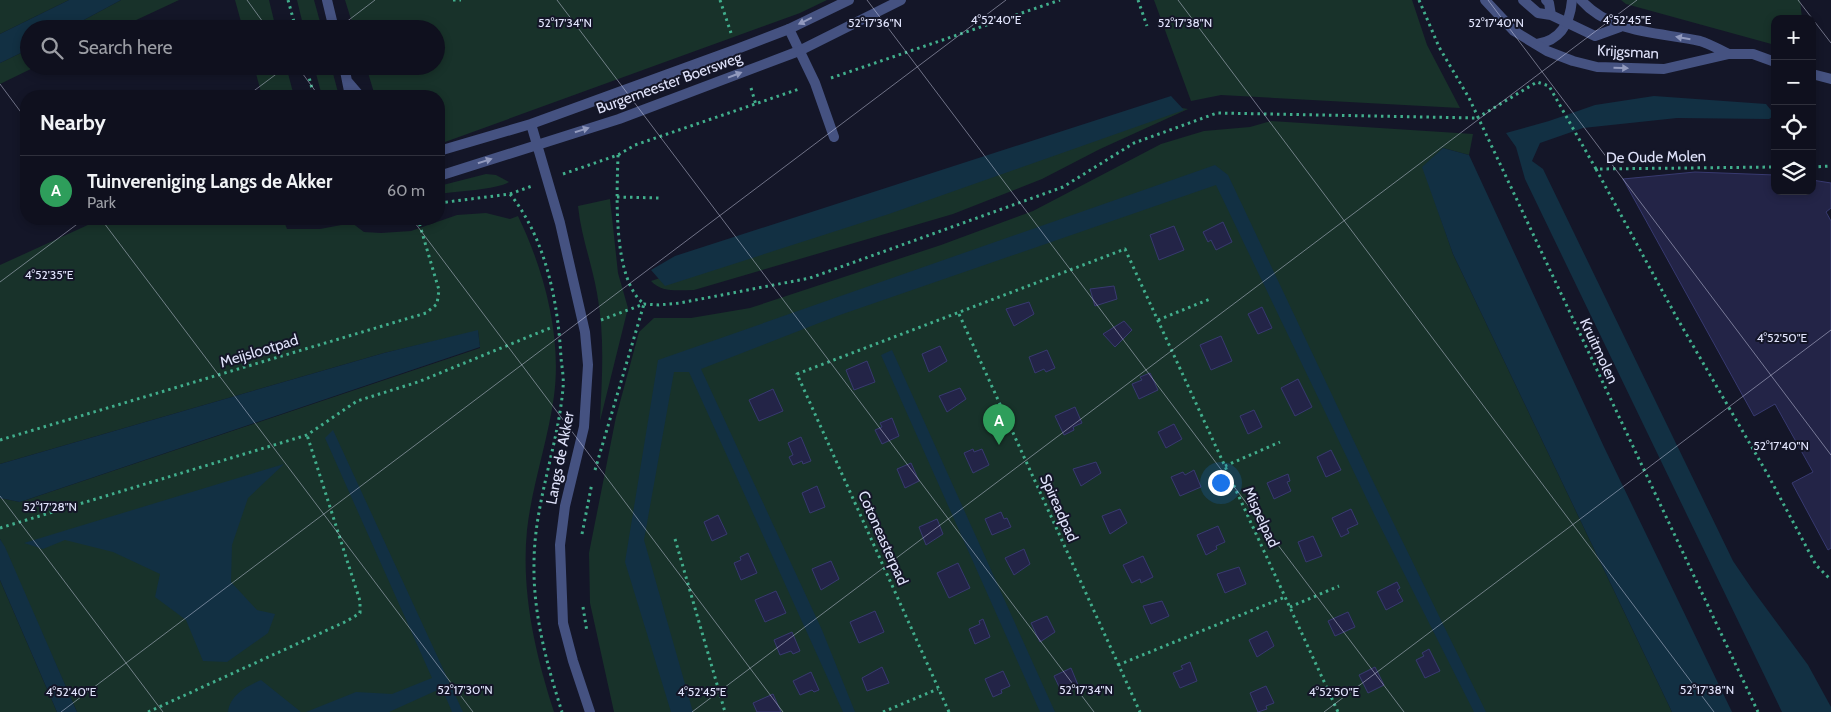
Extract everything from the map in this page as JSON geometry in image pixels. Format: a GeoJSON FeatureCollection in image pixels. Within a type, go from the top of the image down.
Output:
{"type":"FeatureCollection","features":[{"type":"Feature","properties":{"kind":"street"},"geometry":{"type":"LineString","coordinates":[[327,0],[332,20]]}},
{"type":"Feature","properties":{"kind":"street","name":"Burgemeester Boersweg"},"geometry":{"type":"LineString","coordinates":[[445,149],[531,124],[789,29],[849,0]]}},
{"type":"Feature","properties":{"kind":"street","name":"Burgemeester Boersweg"},"geometry":{"type":"LineString","coordinates":[[445,174],[619,119],[799,51],[902,0]]}},
{"type":"Feature","properties":{"kind":"street","name":"Krijgsman"},"geometry":{"type":"LineString","coordinates":[[1524,0],[1538,14],[1551,15],[1595,36],[1620,27]]}},
{"type":"Feature","properties":{"kind":"street"},"geometry":{"type":"LineString","coordinates":[[1546,0],[1549,3],[1551,15]]}},
{"type":"Feature","properties":{"kind":"street"},"geometry":{"type":"LineString","coordinates":[[1537,44],[1554,38],[1567,24],[1572,0]]}},
{"type":"Feature","properties":{"kind":"street","name":"Krijgsman"},"geometry":{"type":"LineString","coordinates":[[1581,0],[1588,8],[1620,27],[1702,42],[1729,54]]}},
{"type":"Feature","properties":{"kind":"street","name":"Krijgsman"},"geometry":{"type":"LineString","coordinates":[[1491,3],[1514,31],[1573,61],[1597,67],[1664,69],[1729,54],[1753,54],[1771,61]]}},
{"type":"Feature","properties":{"kind":"street"},"geometry":{"type":"LineString","coordinates":[[789,29],[815,83],[834,137]]}},
{"type":"Feature","properties":{"kind":"street"},"geometry":{"type":"LineString","coordinates":[[346,75],[349,90]]}},
{"type":"Feature","properties":{"kind":"street"},"geometry":{"type":"LineString","coordinates":[[1816,75],[1831,79]]}},
{"type":"Feature","properties":{"kind":"street"},"geometry":{"type":"LineString","coordinates":[[348,82],[355,90]]}},
{"type":"Feature","properties":{"kind":"street","name":"Langs de Akker"},"geometry":{"type":"LineString","coordinates":[[531,124],[560,223],[585,332],[588,365],[584,427],[564,506],[560,545],[564,623],[573,661],[590,712]]}},
{"type":"Feature","properties":{"kind":"path"},"geometry":{"type":"LineString","coordinates":[[288,0],[294,20]]}},
{"type":"Feature","properties":{"kind":"path"},"geometry":{"type":"LineString","coordinates":[[453,0],[461,0]]}},
{"type":"Feature","properties":{"kind":"path"},"geometry":{"type":"LineString","coordinates":[[644,304],[632,292],[618,240],[618,155],[635,146],[1060,0]]}},
{"type":"Feature","properties":{"kind":"path"},"geometry":{"type":"LineString","coordinates":[[1138,0],[1147,26]]}},
{"type":"Feature","properties":{"kind":"path","name":"Kruitmolen"},"geometry":{"type":"LineString","coordinates":[[1419,0],[1439,47],[1469,98],[1758,712]]}},
{"type":"Feature","properties":{"kind":"path"},"geometry":{"type":"LineString","coordinates":[[308,75],[312,90]]}},
{"type":"Feature","properties":{"kind":"path","name":"De Oude Molen"},"geometry":{"type":"LineString","coordinates":[[1477,118],[1537,82],[1549,86],[1596,169],[1771,167]]}},
{"type":"Feature","properties":{"kind":"path"},"geometry":{"type":"LineString","coordinates":[[598,321],[644,304],[659,306],[680,304],[810,278],[1063,187],[1134,143],[1217,113],[1477,118]]}},
{"type":"Feature","properties":{"kind":"path"},"geometry":{"type":"LineString","coordinates":[[1816,166],[1831,166]]}},
{"type":"Feature","properties":{"kind":"path"},"geometry":{"type":"LineString","coordinates":[[1596,169],[1677,318],[1768,474],[1816,565],[1831,580]]}},
{"type":"Feature","properties":{"kind":"path"},"geometry":{"type":"LineString","coordinates":[[445,202],[510,194],[523,211],[535,234],[553,292],[560,326],[563,387],[536,521],[534,565],[537,609],[552,678],[562,712]]}},
{"type":"Feature","properties":{"kind":"path"},"geometry":{"type":"LineString","coordinates":[[617,197],[661,198]]}},
{"type":"Feature","properties":{"kind":"path","name":"Meijslootpad"},"geometry":{"type":"LineString","coordinates":[[0,440],[426,313],[437,304],[439,290],[420,225]]}},
{"type":"Feature","properties":{"kind":"path","name":"Mispelpad"},"geometry":{"type":"LineString","coordinates":[[959,314],[1125,248],[1338,712]]}},
{"type":"Feature","properties":{"kind":"path"},"geometry":{"type":"LineString","coordinates":[[1158,320],[1210,299]]}},
{"type":"Feature","properties":{"kind":"path"},"geometry":{"type":"LineString","coordinates":[[582,535],[593,477],[644,304]]}},
{"type":"Feature","properties":{"kind":"path","name":"Cotoneasterpad"},"geometry":{"type":"LineString","coordinates":[[949,712],[797,374],[959,314]]}},
{"type":"Feature","properties":{"kind":"path","name":"Spireadpad"},"geometry":{"type":"LineString","coordinates":[[959,314],[1140,712]]}},
{"type":"Feature","properties":{"kind":"path"},"geometry":{"type":"LineString","coordinates":[[0,528],[307,435],[358,402],[418,382],[550,328]]}},
{"type":"Feature","properties":{"kind":"path"},"geometry":{"type":"LineString","coordinates":[[148,712],[347,621],[360,613],[360,601],[307,435]]}},
{"type":"Feature","properties":{"kind":"path"},"geometry":{"type":"LineString","coordinates":[[1225,466],[1280,442]]}},
{"type":"Feature","properties":{"kind":"path"},"geometry":{"type":"LineString","coordinates":[[675,539],[725,712]]}},
{"type":"Feature","properties":{"kind":"path"},"geometry":{"type":"LineString","coordinates":[[1290,607],[1339,586]]}},
{"type":"Feature","properties":{"kind":"path"},"geometry":{"type":"LineString","coordinates":[[1118,666],[1285,597]]}},
{"type":"Feature","properties":{"kind":"path"},"geometry":{"type":"LineString","coordinates":[[582,599],[587,635]]}},
{"type":"Feature","properties":{"kind":"path"},"geometry":{"type":"LineString","coordinates":[[883,712],[938,689]]}},
{"type":"Feature","properties":{"kind":"green space"},"geometry":{"type":"Polygon","coordinates":[[[0,0],[69,0],[28,20],[20,20],[20,24],[0,34],[0,0]]]}},
{"type":"Feature","properties":{"kind":"green space"},"geometry":{"type":"Polygon","coordinates":[[[121,0],[179,0],[136,20],[84,20],[121,0]]]}},
{"type":"Feature","properties":{"kind":"green space"},"geometry":{"type":"Polygon","coordinates":[[[235,0],[269,0],[274,20],[241,20],[235,0]]]}},
{"type":"Feature","properties":{"kind":"green space"},"geometry":{"type":"Polygon","coordinates":[[[297,0],[314,0],[320,20],[302,20],[297,0]]]}},
{"type":"Feature","properties":{"kind":"green space"},"geometry":{"type":"Polygon","coordinates":[[[345,0],[827,0],[800,13],[445,142],[445,90],[373,90],[369,75],[445,75],[445,20],[351,20],[345,0]]]}},
{"type":"Feature","properties":{"kind":"green space"},"geometry":{"type":"Polygon","coordinates":[[[1154,0],[1412,0],[1427,45],[1460,108],[1221,95],[1191,101],[1154,0]]]}},
{"type":"Feature","properties":{"kind":"green space"},"geometry":{"type":"Polygon","coordinates":[[[1621,0],[1800,0],[1802,15],[1771,15],[1771,44],[1626,4],[1621,0]]]}},
{"type":"Feature","properties":{"kind":"green space"},"geometry":{"type":"Polygon","coordinates":[[[20,53],[20,74],[0,84],[0,63],[20,53]]]}},
{"type":"Feature","properties":{"kind":"green space"},"geometry":{"type":"Polygon","coordinates":[[[256,75],[288,75],[292,90],[260,90],[256,75]]]}},
{"type":"Feature","properties":{"kind":"green space"},"geometry":{"type":"Polygon","coordinates":[[[316,75],[333,75],[337,90],[320,90],[316,75]]]}},
{"type":"Feature","properties":{"kind":"green space"},"geometry":{"type":"Polygon","coordinates":[[[1176,107],[1188,109],[1100,149],[1042,179],[953,214],[694,290],[665,289],[651,281],[1176,107]]]}},
{"type":"Feature","properties":{"kind":"green space"},"geometry":{"type":"Polygon","coordinates":[[[1271,121],[1473,134],[1469,155],[1443,148],[1423,167],[1453,254],[1672,712],[614,712],[590,603],[589,553],[616,417],[639,332],[654,318],[691,318],[750,308],[941,245],[1033,211],[1161,144],[1204,131],[1250,127],[1271,121]]]}},
{"type":"Feature","properties":{"kind":"green space"},"geometry":{"type":"Polygon","coordinates":[[[486,174],[496,175],[509,182],[486,189],[445,193],[445,184],[486,174]]]}},
{"type":"Feature","properties":{"kind":"green space"},"geometry":{"type":"Polygon","coordinates":[[[610,199],[618,273],[628,308],[600,421],[602,357],[600,309],[578,206],[610,199]]]}},
{"type":"Feature","properties":{"kind":"green space"},"geometry":{"type":"Polygon","coordinates":[[[486,213],[510,219],[518,216],[536,258],[549,304],[553,327],[556,373],[548,430],[529,513],[526,576],[531,622],[554,712],[77,712],[0,539],[0,498],[20,502],[480,348],[478,331],[384,353],[0,464],[0,265],[88,225],[285,225],[287,229],[320,229],[341,225],[355,225],[364,232],[381,233],[411,231],[428,225],[445,225],[445,219],[457,215],[486,213]]]}},
{"type":"Feature","properties":{"kind":"green space"},"geometry":{"type":"Polygon","coordinates":[[[0,580],[57,712],[0,712],[0,580]]]}},
{"type":"Feature","properties":{"kind":"water"},"geometry":{"type":"Polygon","coordinates":[[[69,0],[121,0],[84,20],[28,20],[69,0]]]}},
{"type":"Feature","properties":{"kind":"water"},"geometry":{"type":"Polygon","coordinates":[[[20,24],[20,53],[0,63],[0,34],[20,24]]]}},
{"type":"Feature","properties":{"kind":"water"},"geometry":{"type":"Polygon","coordinates":[[[1171,96],[1184,110],[889,214],[665,286],[651,270],[675,256],[1171,96]]]}},
{"type":"Feature","properties":{"kind":"water"},"geometry":{"type":"Polygon","coordinates":[[[1654,96],[1766,104],[1771,110],[1771,118],[1769,119],[1677,118],[1583,128],[1540,143],[1532,161],[1543,169],[1733,561],[1808,665],[1831,707],[1831,712],[1782,712],[1525,179],[1516,147],[1506,133],[1595,105],[1654,96]]]}},
{"type":"Feature","properties":{"kind":"water"},"geometry":{"type":"Polygon","coordinates":[[[1443,148],[1469,155],[1604,447],[1732,712],[1672,712],[1453,254],[1422,167],[1443,148]]]}},
{"type":"Feature","properties":{"kind":"water"},"geometry":{"type":"Polygon","coordinates":[[[1215,165],[1228,175],[1368,471],[1486,712],[1474,712],[1375,516],[1216,185],[837,316],[701,369],[822,630],[855,712],[843,712],[689,372],[674,372],[644,540],[693,712],[671,712],[625,562],[658,360],[1215,165]]]}},
{"type":"Feature","properties":{"kind":"water"},"geometry":{"type":"Polygon","coordinates":[[[478,330],[480,347],[20,502],[0,498],[0,464],[384,353],[478,330]]]}},
{"type":"Feature","properties":{"kind":"water"},"geometry":{"type":"Polygon","coordinates":[[[892,350],[1055,712],[1040,712],[881,355],[892,350]]]}},
{"type":"Feature","properties":{"kind":"water"},"geometry":{"type":"Polygon","coordinates":[[[333,430],[463,712],[452,712],[442,688],[389,712],[306,712],[356,692],[392,694],[432,678],[325,438],[333,430]]]}},
{"type":"Feature","properties":{"kind":"water"},"geometry":{"type":"Polygon","coordinates":[[[284,464],[248,498],[232,545],[231,582],[257,610],[275,614],[268,633],[227,662],[203,661],[186,620],[155,597],[160,574],[113,552],[65,540],[43,549],[24,543],[284,464]]]}},
{"type":"Feature","properties":{"kind":"water"},"geometry":{"type":"Polygon","coordinates":[[[0,539],[77,712],[57,712],[0,580],[0,539]]]}},
{"type":"Feature","properties":{"kind":"water"},"geometry":{"type":"Polygon","coordinates":[[[261,680],[301,712],[228,712],[232,701],[240,692],[261,680]]]}},
{"type":"Feature","properties":{"kind":"building"},"geometry":{"type":"Polygon","coordinates":[[[1695,172],[1771,175],[1771,195],[1816,195],[1816,181],[1831,183],[1831,208],[1826,212],[1831,221],[1831,548],[1828,550],[1792,483],[1813,472],[1775,404],[1754,416],[1623,179],[1695,172]]]}},
{"type":"Feature","properties":{"kind":"building"},"geometry":{"type":"Polygon","coordinates":[[[1223,222],[1232,242],[1216,250],[1211,240],[1208,242],[1203,232],[1223,222]]]}},
{"type":"Feature","properties":{"kind":"building"},"geometry":{"type":"Polygon","coordinates":[[[1174,226],[1184,250],[1159,260],[1150,235],[1174,226]]]}},
{"type":"Feature","properties":{"kind":"building"},"geometry":{"type":"Polygon","coordinates":[[[1114,286],[1117,299],[1095,306],[1090,289],[1114,286]]]}},
{"type":"Feature","properties":{"kind":"building"},"geometry":{"type":"Polygon","coordinates":[[[1029,302],[1034,314],[1014,326],[1006,309],[1029,302]]]}},
{"type":"Feature","properties":{"kind":"building"},"geometry":{"type":"Polygon","coordinates":[[[1262,307],[1272,328],[1258,334],[1248,314],[1262,307]]]}},
{"type":"Feature","properties":{"kind":"building"},"geometry":{"type":"Polygon","coordinates":[[[1124,321],[1132,330],[1115,347],[1103,334],[1124,321]]]}},
{"type":"Feature","properties":{"kind":"building"},"geometry":{"type":"Polygon","coordinates":[[[1221,336],[1232,361],[1211,370],[1200,345],[1221,336]]]}},
{"type":"Feature","properties":{"kind":"building"},"geometry":{"type":"Polygon","coordinates":[[[940,346],[947,361],[929,372],[922,354],[940,346]]]}},
{"type":"Feature","properties":{"kind":"building"},"geometry":{"type":"Polygon","coordinates":[[[1047,350],[1055,368],[1046,372],[1044,369],[1035,373],[1029,357],[1047,350]]]}},
{"type":"Feature","properties":{"kind":"building"},"geometry":{"type":"Polygon","coordinates":[[[867,361],[875,382],[854,390],[846,370],[867,361]]]}},
{"type":"Feature","properties":{"kind":"building"},"geometry":{"type":"Polygon","coordinates":[[[1150,373],[1158,390],[1139,399],[1132,384],[1142,380],[1140,377],[1150,373]]]}},
{"type":"Feature","properties":{"kind":"building"},"geometry":{"type":"Polygon","coordinates":[[[1298,379],[1312,407],[1295,416],[1281,388],[1298,379]]]}},
{"type":"Feature","properties":{"kind":"building"},"geometry":{"type":"Polygon","coordinates":[[[960,388],[966,399],[947,412],[939,396],[960,388]]]}},
{"type":"Feature","properties":{"kind":"building"},"geometry":{"type":"Polygon","coordinates":[[[773,389],[783,411],[759,421],[749,400],[773,389]]]}},
{"type":"Feature","properties":{"kind":"building"},"geometry":{"type":"Polygon","coordinates":[[[1075,407],[1082,423],[1073,427],[1074,430],[1064,435],[1055,416],[1075,407]]]}},
{"type":"Feature","properties":{"kind":"building"},"geometry":{"type":"Polygon","coordinates":[[[1254,410],[1262,427],[1248,434],[1240,416],[1254,410]]]}},
{"type":"Feature","properties":{"kind":"building"},"geometry":{"type":"Polygon","coordinates":[[[892,418],[899,436],[882,444],[875,430],[882,427],[880,423],[892,418]]]}},
{"type":"Feature","properties":{"kind":"building"},"geometry":{"type":"Polygon","coordinates":[[[1174,424],[1182,439],[1166,448],[1158,432],[1174,424]]]}},
{"type":"Feature","properties":{"kind":"building"},"geometry":{"type":"Polygon","coordinates":[[[801,437],[811,461],[803,464],[802,461],[793,465],[789,457],[793,455],[788,443],[801,437]]]}},
{"type":"Feature","properties":{"kind":"building"},"geometry":{"type":"Polygon","coordinates":[[[973,449],[974,452],[982,449],[989,465],[973,473],[964,453],[973,449]]]}},
{"type":"Feature","properties":{"kind":"building"},"geometry":{"type":"Polygon","coordinates":[[[1331,450],[1341,470],[1326,477],[1317,457],[1331,450]]]}},
{"type":"Feature","properties":{"kind":"building"},"geometry":{"type":"Polygon","coordinates":[[[1096,462],[1101,473],[1081,486],[1073,469],[1096,462]]]}},
{"type":"Feature","properties":{"kind":"building"},"geometry":{"type":"Polygon","coordinates":[[[911,463],[919,481],[905,488],[897,469],[911,463]]]}},
{"type":"Feature","properties":{"kind":"building"},"geometry":{"type":"Polygon","coordinates":[[[1194,470],[1201,487],[1180,496],[1171,477],[1183,472],[1185,475],[1194,470]]]}},
{"type":"Feature","properties":{"kind":"building"},"geometry":{"type":"Polygon","coordinates":[[[1288,474],[1290,481],[1287,482],[1291,491],[1274,499],[1267,483],[1288,474]]]}},
{"type":"Feature","properties":{"kind":"building"},"geometry":{"type":"Polygon","coordinates":[[[817,486],[825,507],[810,513],[802,493],[817,486]]]}},
{"type":"Feature","properties":{"kind":"building"},"geometry":{"type":"Polygon","coordinates":[[[1120,509],[1127,523],[1110,534],[1102,516],[1120,509]]]}},
{"type":"Feature","properties":{"kind":"building"},"geometry":{"type":"Polygon","coordinates":[[[1351,509],[1358,524],[1347,529],[1349,533],[1341,537],[1332,518],[1351,509]]]}},
{"type":"Feature","properties":{"kind":"building"},"geometry":{"type":"Polygon","coordinates":[[[1001,512],[1004,519],[1007,518],[1011,527],[992,535],[985,519],[1001,512]]]}},
{"type":"Feature","properties":{"kind":"building"},"geometry":{"type":"Polygon","coordinates":[[[718,515],[727,534],[712,541],[704,522],[718,515]]]}},
{"type":"Feature","properties":{"kind":"building"},"geometry":{"type":"Polygon","coordinates":[[[937,519],[943,534],[926,545],[919,527],[937,519]]]}},
{"type":"Feature","properties":{"kind":"building"},"geometry":{"type":"Polygon","coordinates":[[[1218,526],[1225,542],[1216,546],[1217,549],[1206,555],[1197,535],[1218,526]]]}},
{"type":"Feature","properties":{"kind":"building"},"geometry":{"type":"Polygon","coordinates":[[[1313,536],[1322,556],[1306,562],[1298,542],[1313,536]]]}},
{"type":"Feature","properties":{"kind":"building"},"geometry":{"type":"Polygon","coordinates":[[[1024,549],[1030,564],[1014,575],[1005,558],[1024,549]]]}},
{"type":"Feature","properties":{"kind":"building"},"geometry":{"type":"Polygon","coordinates":[[[748,553],[757,573],[741,580],[734,563],[741,560],[740,557],[748,553]]]}},
{"type":"Feature","properties":{"kind":"building"},"geometry":{"type":"Polygon","coordinates":[[[1143,556],[1153,577],[1141,583],[1140,579],[1132,583],[1123,565],[1143,556]]]}},
{"type":"Feature","properties":{"kind":"building"},"geometry":{"type":"Polygon","coordinates":[[[831,561],[839,579],[821,590],[812,569],[831,561]]]}},
{"type":"Feature","properties":{"kind":"building"},"geometry":{"type":"Polygon","coordinates":[[[958,563],[970,588],[949,598],[937,573],[958,563]]]}},
{"type":"Feature","properties":{"kind":"building"},"geometry":{"type":"Polygon","coordinates":[[[1239,567],[1246,584],[1225,593],[1217,574],[1239,567]]]}},
{"type":"Feature","properties":{"kind":"building"},"geometry":{"type":"Polygon","coordinates":[[[1397,582],[1400,588],[1397,590],[1403,601],[1386,610],[1377,592],[1397,582]]]}},
{"type":"Feature","properties":{"kind":"building"},"geometry":{"type":"Polygon","coordinates":[[[776,591],[786,613],[765,622],[755,600],[776,591]]]}},
{"type":"Feature","properties":{"kind":"building"},"geometry":{"type":"Polygon","coordinates":[[[1162,601],[1169,616],[1151,624],[1143,606],[1162,601]]]}},
{"type":"Feature","properties":{"kind":"building"},"geometry":{"type":"Polygon","coordinates":[[[875,611],[884,632],[859,643],[850,622],[875,611]]]}},
{"type":"Feature","properties":{"kind":"building"},"geometry":{"type":"Polygon","coordinates":[[[1348,612],[1355,627],[1335,636],[1328,621],[1348,612]]]}},
{"type":"Feature","properties":{"kind":"building"},"geometry":{"type":"Polygon","coordinates":[[[1047,616],[1055,632],[1040,642],[1031,623],[1047,616]]]}},
{"type":"Feature","properties":{"kind":"building"},"geometry":{"type":"Polygon","coordinates":[[[983,619],[990,637],[975,644],[969,629],[980,624],[979,621],[983,619]]]}},
{"type":"Feature","properties":{"kind":"building"},"geometry":{"type":"Polygon","coordinates":[[[1267,631],[1274,646],[1257,657],[1249,640],[1267,631]]]}},
{"type":"Feature","properties":{"kind":"building"},"geometry":{"type":"Polygon","coordinates":[[[792,632],[800,651],[793,654],[791,651],[780,655],[774,640],[792,632]]]}},
{"type":"Feature","properties":{"kind":"building"},"geometry":{"type":"Polygon","coordinates":[[[1429,649],[1440,671],[1425,678],[1416,660],[1424,656],[1422,653],[1429,649]]]}},
{"type":"Feature","properties":{"kind":"building"},"geometry":{"type":"Polygon","coordinates":[[[1190,662],[1197,681],[1180,688],[1173,673],[1183,669],[1181,666],[1190,662]]]}},
{"type":"Feature","properties":{"kind":"building"},"geometry":{"type":"Polygon","coordinates":[[[882,667],[889,683],[867,691],[862,678],[882,667]]]}},
{"type":"Feature","properties":{"kind":"building"},"geometry":{"type":"Polygon","coordinates":[[[1375,667],[1384,685],[1368,693],[1359,675],[1375,667]]]}},
{"type":"Feature","properties":{"kind":"building"},"geometry":{"type":"Polygon","coordinates":[[[1071,668],[1078,685],[1071,688],[1072,691],[1063,695],[1054,676],[1071,668]]]}},
{"type":"Feature","properties":{"kind":"building"},"geometry":{"type":"Polygon","coordinates":[[[1003,671],[1010,686],[1001,690],[1002,693],[993,697],[985,679],[1003,671]]]}},
{"type":"Feature","properties":{"kind":"building"},"geometry":{"type":"Polygon","coordinates":[[[811,672],[819,690],[814,692],[812,690],[800,695],[793,681],[811,672]]]}},
{"type":"Feature","properties":{"kind":"building"},"geometry":{"type":"Polygon","coordinates":[[[1266,686],[1274,703],[1266,706],[1267,709],[1258,712],[1250,693],[1266,686]]]}},
{"type":"Feature","properties":{"kind":"building"},"geometry":{"type":"Polygon","coordinates":[[[773,694],[781,712],[757,712],[753,703],[773,694]]]}},
{"type":"Feature","properties":{"kind":"place","name":"Tuinvereniging Langs de Akker"},"geometry":{"type":"Point","coordinates":[999,445]}}]}
